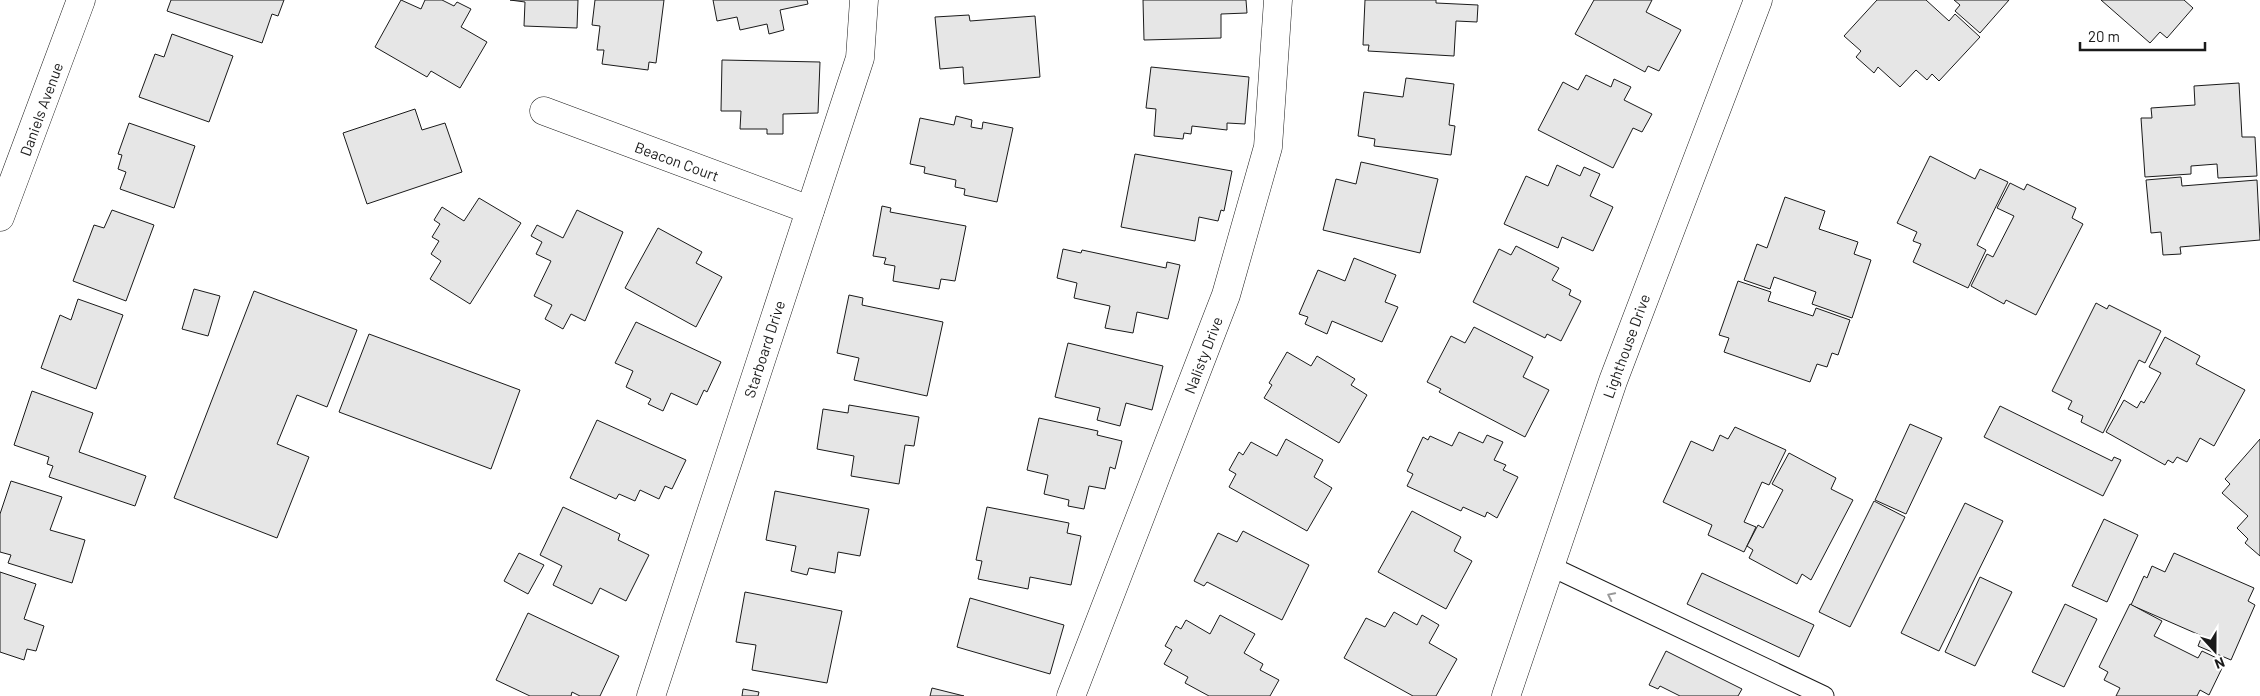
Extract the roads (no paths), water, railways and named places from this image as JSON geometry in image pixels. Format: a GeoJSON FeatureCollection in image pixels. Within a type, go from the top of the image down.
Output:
{"type":"FeatureCollection","features":[{"type":"Feature","properties":{"kind":"street","name":"Daniels Avenue"},"geometry":{"type":"LineString","coordinates":[[0,217],[81,0]]}},
{"type":"Feature","properties":{"kind":"street","name":"Starboard Drive"},"geometry":{"type":"LineString","coordinates":[[651,696],[860,58],[864,0]]}},
{"type":"Feature","properties":{"kind":"street","name":"Nalisty Drive"},"geometry":{"type":"LineString","coordinates":[[1071,696],[1226,295],[1268,147],[1278,0]]}},
{"type":"Feature","properties":{"kind":"street","name":"Lighthouse Drive"},"geometry":{"type":"LineString","coordinates":[[1506,696],[1612,381],[1758,0]]}},
{"type":"Feature","properties":{"kind":"street","name":"Beacon Court"},"geometry":{"type":"LineString","coordinates":[[544,111],[810,210]]}},
{"type":"Feature","properties":{"kind":"lane"},"geometry":{"type":"LineString","coordinates":[[1550,566],[1824,696]]}}]}
